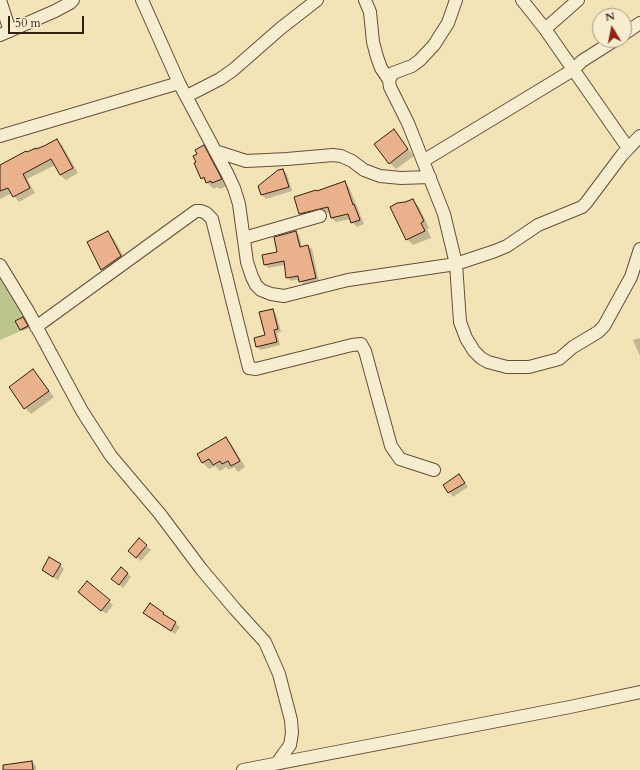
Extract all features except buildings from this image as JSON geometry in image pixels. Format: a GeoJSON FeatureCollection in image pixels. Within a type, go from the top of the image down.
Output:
{"type":"FeatureCollection","features":[{"type":"Feature","properties":{"kind":"street"},"geometry":{"type":"LineString","coordinates":[[0,0],[5,33],[55,11],[73,0]]}},
{"type":"Feature","properties":{"kind":"street"},"geometry":{"type":"LineString","coordinates":[[142,0],[179,83],[234,188],[239,204],[247,262],[252,277],[256,286],[271,294],[284,296],[348,280],[456,264],[507,246],[538,226],[582,207],[612,166],[640,136]]}},
{"type":"Feature","properties":{"kind":"street"},"geometry":{"type":"LineString","coordinates":[[186,96],[216,82],[233,70],[281,28],[318,0]]}},
{"type":"Feature","properties":{"kind":"street"},"geometry":{"type":"LineString","coordinates":[[365,0],[370,12],[373,42],[381,68],[389,80],[390,87],[408,122],[444,214],[456,264],[459,313],[466,338],[474,351],[481,358],[498,365],[512,367],[529,367],[560,359],[573,347],[598,332],[608,319],[636,274],[640,249]]}},
{"type":"Feature","properties":{"kind":"street"},"geometry":{"type":"LineString","coordinates":[[389,80],[393,73],[412,66],[420,60],[434,45],[448,23],[456,0]]}},
{"type":"Feature","properties":{"kind":"street"},"geometry":{"type":"LineString","coordinates":[[522,0],[545,29],[628,148]]}},
{"type":"Feature","properties":{"kind":"street"},"geometry":{"type":"LineString","coordinates":[[545,29],[578,0]]}},
{"type":"Feature","properties":{"kind":"street"},"geometry":{"type":"LineString","coordinates":[[423,161],[573,70],[582,61],[602,48]]}},
{"type":"Feature","properties":{"kind":"street"},"geometry":{"type":"LineString","coordinates":[[0,136],[179,83]]}},
{"type":"Feature","properties":{"kind":"street"},"geometry":{"type":"LineString","coordinates":[[215,151],[246,161],[333,155],[352,161],[364,170],[380,176],[401,178],[430,177]]}},
{"type":"Feature","properties":{"kind":"street"},"geometry":{"type":"LineString","coordinates":[[36,326],[196,211],[201,211],[206,213],[212,220],[249,368],[256,369],[352,344],[361,344],[365,351],[391,446],[400,459],[434,470]]}},
{"type":"Feature","properties":{"kind":"street"},"geometry":{"type":"LineString","coordinates":[[244,238],[320,216]]}},
{"type":"Feature","properties":{"kind":"street"},"geometry":{"type":"LineString","coordinates":[[0,265],[36,326],[82,411],[111,456],[160,514],[202,570],[255,630],[268,648],[279,674],[291,720],[292,733],[290,745],[277,763]]}},
{"type":"Feature","properties":{"kind":"street"},"geometry":{"type":"LineString","coordinates":[[243,770],[570,707],[640,692]]}},
{"type":"Feature","properties":{"kind":"green space"},"geometry":{"type":"Polygon","coordinates":[[[0,271],[30,327],[0,340],[0,271]]]}}]}
